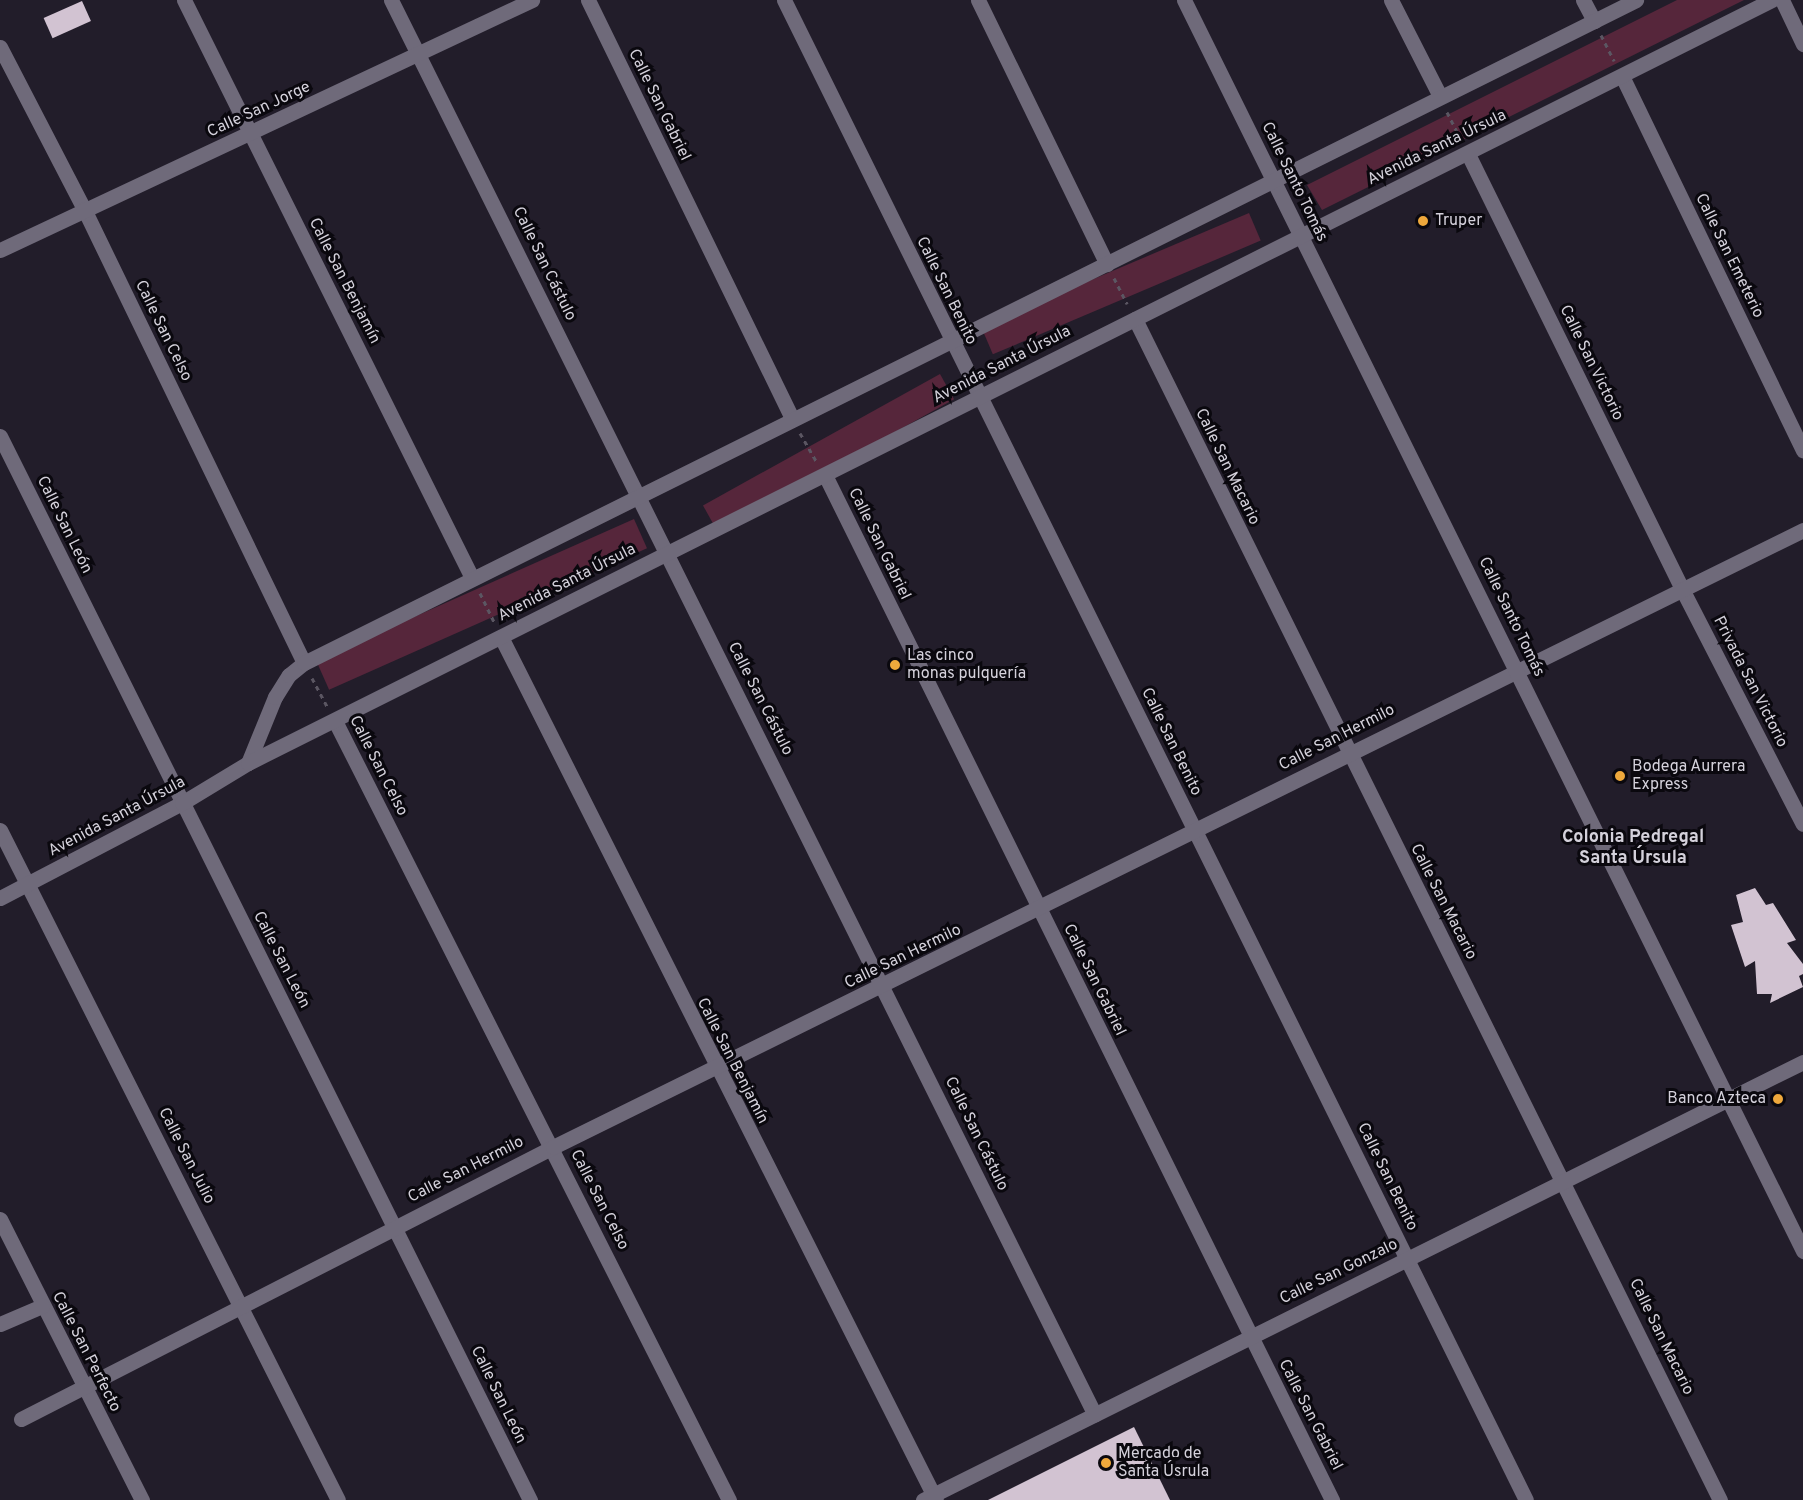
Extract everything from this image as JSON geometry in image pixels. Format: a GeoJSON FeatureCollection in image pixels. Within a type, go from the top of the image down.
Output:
{"type":"FeatureCollection","features":[{"type":"Feature","properties":{"kind":"street","name":"Calle San Benjamín"},"geometry":{"type":"LineString","coordinates":[[184,0],[472,578]]}},
{"type":"Feature","properties":{"kind":"street","name":"Calle San Cástulo"},"geometry":{"type":"LineString","coordinates":[[391,0],[421,54],[1095,1415]]}},
{"type":"Feature","properties":{"kind":"street","name":"Calle San Jorge"},"geometry":{"type":"LineString","coordinates":[[0,250],[36,230],[250,134],[532,0]]}},
{"type":"Feature","properties":{"kind":"street","name":"Calle San Gabriel"},"geometry":{"type":"LineString","coordinates":[[588,0],[792,419]]}},
{"type":"Feature","properties":{"kind":"street","name":"Calle San Benito"},"geometry":{"type":"LineString","coordinates":[[784,0],[1526,1500]]}},
{"type":"Feature","properties":{"kind":"street"},"geometry":{"type":"LineString","coordinates":[[978,0],[1107,264]]}},
{"type":"Feature","properties":{"kind":"street","name":"Calle Santo Tomás"},"geometry":{"type":"LineString","coordinates":[[1184,0],[1803,1251]]}},
{"type":"Feature","properties":{"kind":"street"},"geometry":{"type":"LineString","coordinates":[[1391,0],[1440,96]]}},
{"type":"Feature","properties":{"kind":"street"},"geometry":{"type":"LineString","coordinates":[[1583,0],[1594,21]]}},
{"type":"Feature","properties":{"kind":"street"},"geometry":{"type":"LineString","coordinates":[[248,763],[275,697],[289,675],[304,663],[1636,0]]}},
{"type":"Feature","properties":{"kind":"street","name":"Avenida Santa Úrsula"},"geometry":{"type":"LineString","coordinates":[[0,898],[182,803],[248,763],[1772,0]]}},
{"type":"Feature","properties":{"kind":"street"},"geometry":{"type":"LineString","coordinates":[[1782,0],[1803,44]]}},
{"type":"Feature","properties":{"kind":"street","name":"Calle San Celso"},"geometry":{"type":"LineString","coordinates":[[0,47],[84,209],[304,663]]}},
{"type":"Feature","properties":{"kind":"street","name":"Calle San Emeterio"},"geometry":{"type":"LineString","coordinates":[[1622,76],[1803,451]]}},
{"type":"Feature","properties":{"kind":"street","name":"Calle San Victorio"},"geometry":{"type":"LineString","coordinates":[[1468,154],[1682,589]]}},
{"type":"Feature","properties":{"kind":"street","name":"Calle San Macario"},"geometry":{"type":"LineString","coordinates":[[1135,319],[1347,752],[1564,1181],[1720,1500]]}},
{"type":"Feature","properties":{"kind":"street","name":"Calle San León"},"geometry":{"type":"LineString","coordinates":[[0,436],[530,1500]]}},
{"type":"Feature","properties":{"kind":"street","name":"Calle San Gabriel"},"geometry":{"type":"LineString","coordinates":[[825,475],[1332,1500]]}},
{"type":"Feature","properties":{"kind":"street","name":"Calle San Hermilo"},"geometry":{"type":"LineString","coordinates":[[21,1419],[241,1304],[553,1147],[884,987],[1347,752],[1803,530]]}},
{"type":"Feature","properties":{"kind":"street","name":"Privada San Victorio"},"geometry":{"type":"LineString","coordinates":[[1682,589],[1803,824]]}},
{"type":"Feature","properties":{"kind":"street","name":"Calle San Benjamín"},"geometry":{"type":"LineString","coordinates":[[501,637],[931,1498]]}},
{"type":"Feature","properties":{"kind":"street","name":"Calle San Celso"},"geometry":{"type":"LineString","coordinates":[[335,721],[553,1147],[729,1500]]}},
{"type":"Feature","properties":{"kind":"street","name":"Calle San Julio"},"geometry":{"type":"LineString","coordinates":[[0,830],[338,1500]]}},
{"type":"Feature","properties":{"kind":"street","name":"Calle San Gonzalo"},"geometry":{"type":"LineString","coordinates":[[931,1498],[1249,1335],[1408,1259],[1803,1062]]}},
{"type":"Feature","properties":{"kind":"street","name":"Calle San Perfecto"},"geometry":{"type":"LineString","coordinates":[[0,1219],[142,1500]]}},
{"type":"Feature","properties":{"kind":"street"},"geometry":{"type":"LineString","coordinates":[[0,1324],[42,1306]]}},
{"type":"Feature","properties":{"kind":"path"},"geometry":{"type":"LineString","coordinates":[[1594,21],[1622,76]]}},
{"type":"Feature","properties":{"kind":"path"},"geometry":{"type":"LineString","coordinates":[[1440,96],[1468,154]]}},
{"type":"Feature","properties":{"kind":"path"},"geometry":{"type":"LineString","coordinates":[[1107,264],[1135,319]]}},
{"type":"Feature","properties":{"kind":"path"},"geometry":{"type":"LineString","coordinates":[[792,419],[825,475]]}},
{"type":"Feature","properties":{"kind":"path"},"geometry":{"type":"LineString","coordinates":[[472,578],[501,637]]}},
{"type":"Feature","properties":{"kind":"path","name":"Calle San Celso"},"geometry":{"type":"LineString","coordinates":[[304,663],[335,721]]}},
{"type":"Feature","properties":{"kind":"shaded area"},"geometry":{"type":"Polygon","coordinates":[[[1677,0],[1744,0],[1322,210],[1307,185],[1677,0]]]}},
{"type":"Feature","properties":{"kind":"shaded area"},"geometry":{"type":"Polygon","coordinates":[[[1249,213],[1261,241],[993,354],[981,327],[1249,213]]]}},
{"type":"Feature","properties":{"kind":"shaded area"},"geometry":{"type":"Polygon","coordinates":[[[940,374],[954,399],[717,531],[703,505],[940,374]]]}},
{"type":"Feature","properties":{"kind":"shaded area"},"geometry":{"type":"Polygon","coordinates":[[[634,519],[647,548],[329,690],[316,661],[634,519]]]}},
{"type":"Feature","properties":{"kind":"building"},"geometry":{"type":"Polygon","coordinates":[[[82,1],[91,21],[53,38],[44,18],[82,1]]]}},
{"type":"Feature","properties":{"kind":"building"},"geometry":{"type":"Polygon","coordinates":[[[1755,888],[1766,905],[1773,903],[1796,940],[1787,943],[1803,964],[1803,974],[1799,976],[1803,987],[1770,1003],[1772,994],[1757,994],[1755,961],[1745,967],[1731,925],[1743,922],[1736,895],[1755,888]]]}},
{"type":"Feature","properties":{"kind":"building","name":"Mercado de Santa Úsrula"},"geometry":{"type":"Polygon","coordinates":[[[1134,1427],[1170,1500],[988,1500],[1134,1427]]]}},
{"type":"Feature","properties":{"kind":"place","name":"Truper"},"geometry":{"type":"Point","coordinates":[1423,221]}},
{"type":"Feature","properties":{"kind":"place","name":"Las cinco monas pulquería"},"geometry":{"type":"Point","coordinates":[895,665]}},
{"type":"Feature","properties":{"kind":"place","name":"Bodega Aurrera Express"},"geometry":{"type":"Point","coordinates":[1620,776]}},
{"type":"Feature","properties":{"kind":"place","name":"Banco Azteca"},"geometry":{"type":"Point","coordinates":[1778,1099]}},
{"type":"Feature","properties":{"kind":"place","name":"Mercado de Santa Úsrula"},"geometry":{"type":"Point","coordinates":[1106,1463]}},
{"type":"Feature","properties":{"kind":"district","name":"Colonia Pedregal Santa Úrsula"},"geometry":{"type":"Point","coordinates":[1633,849]}}]}
